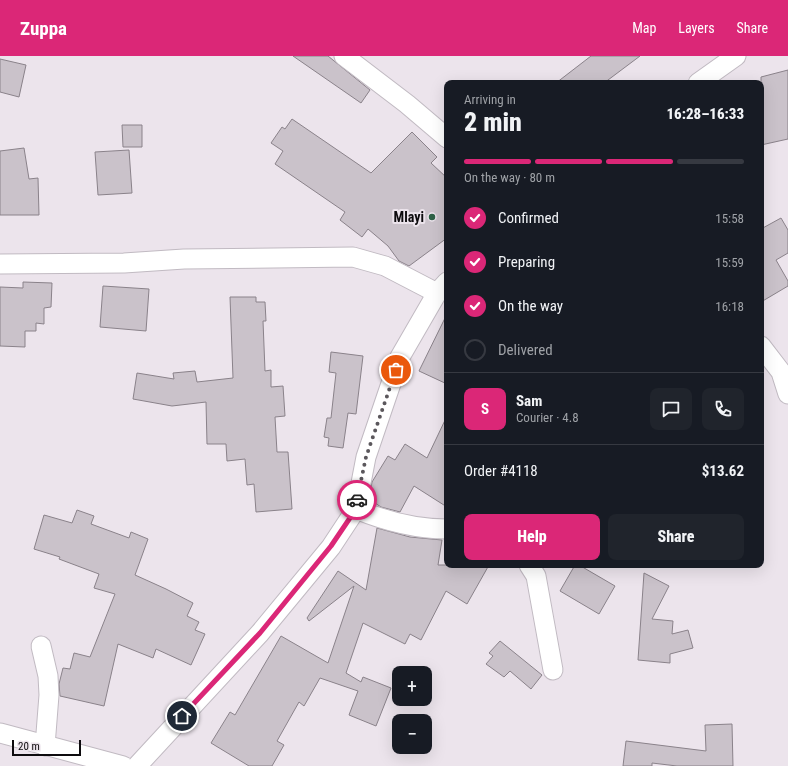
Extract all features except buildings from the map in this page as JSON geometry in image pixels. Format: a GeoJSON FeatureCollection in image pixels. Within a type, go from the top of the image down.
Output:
{"type":"FeatureCollection","features":[{"type":"Feature","properties":{"kind":"street"},"geometry":{"type":"LineString","coordinates":[[344,56],[407,104],[444,135]]}},
{"type":"Feature","properties":{"kind":"street"},"geometry":{"type":"LineString","coordinates":[[702,80],[736,56]]}},
{"type":"Feature","properties":{"kind":"street"},"geometry":{"type":"LineString","coordinates":[[0,264],[124,263],[184,259],[353,257],[385,266],[442,287],[400,356],[366,457],[356,509],[331,546],[260,633],[137,766]]}},
{"type":"Feature","properties":{"kind":"street"},"geometry":{"type":"LineString","coordinates":[[764,350],[781,372],[788,394]]}},
{"type":"Feature","properties":{"kind":"street"},"geometry":{"type":"LineString","coordinates":[[356,509],[383,520],[429,529],[444,529]]}},
{"type":"Feature","properties":{"kind":"street"},"geometry":{"type":"LineString","coordinates":[[530,568],[536,576],[553,670]]}},
{"type":"Feature","properties":{"kind":"street"},"geometry":{"type":"LineString","coordinates":[[42,646],[48,676],[49,695],[45,746]]}},
{"type":"Feature","properties":{"kind":"street"},"geometry":{"type":"LineString","coordinates":[[0,733],[123,766]]}},
{"type":"Feature","properties":{"kind":"way so far"},"geometry":{"type":"LineString","coordinates":[[357,500],[366,457],[381,409],[396,370]]}},
{"type":"Feature","properties":{"kind":"place","name":"Mlayi"},"geometry":{"type":"Point","coordinates":[432,217]}},
{"type":"Feature","properties":{"kind":"route"},"geometry":{"type":"LineString","coordinates":[[182,716],[201,694],[260,633],[331,546],[356,509],[357,500]]}}]}
